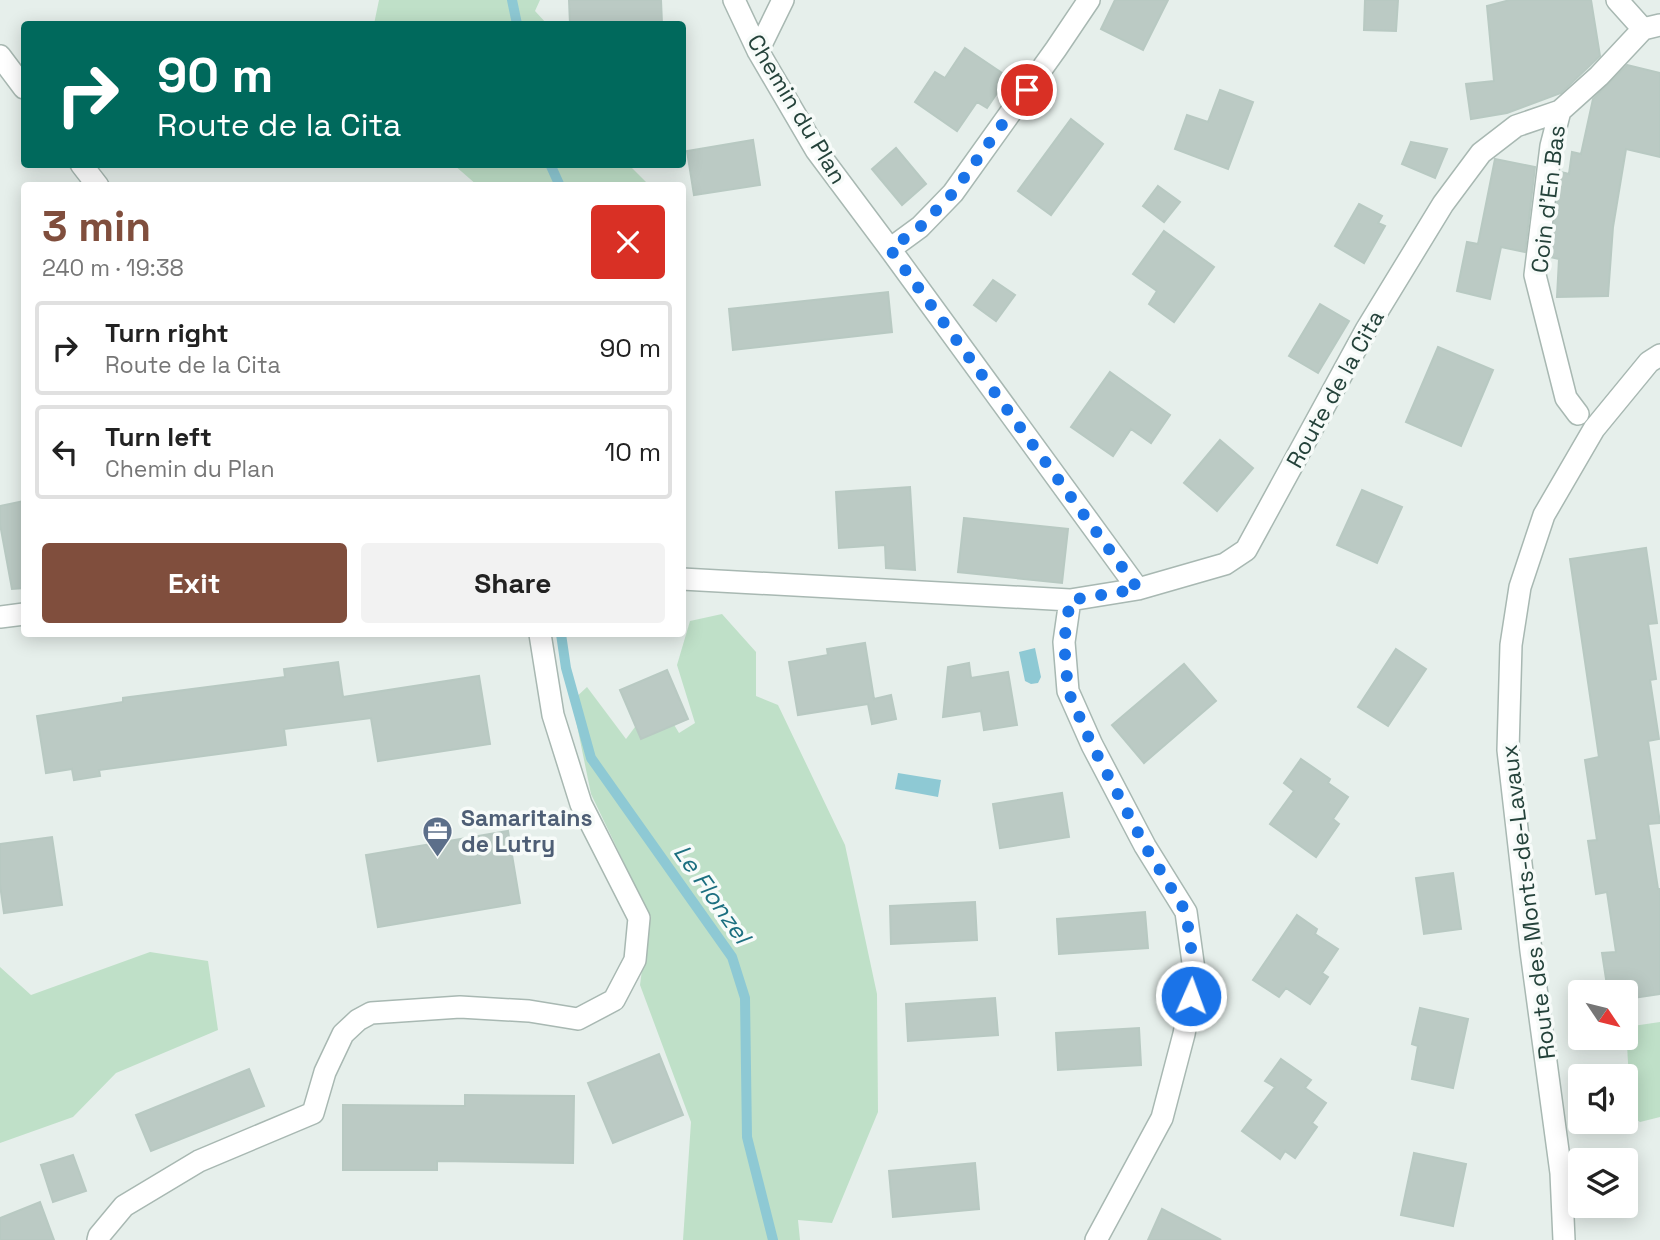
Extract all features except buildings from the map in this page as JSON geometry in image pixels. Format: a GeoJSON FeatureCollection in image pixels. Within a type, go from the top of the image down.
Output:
{"type":"FeatureCollection","features":[{"type":"Feature","properties":{"kind":"street","name":"Chemin du Plan"},"geometry":{"type":"LineString","coordinates":[[734,0],[758,51],[816,150],[1138,589]]}},
{"type":"Feature","properties":{"kind":"street"},"geometry":{"type":"LineString","coordinates":[[758,51],[783,0]]}},
{"type":"Feature","properties":{"kind":"street"},"geometry":{"type":"LineString","coordinates":[[890,249],[920,227],[953,193],[1089,0]]}},
{"type":"Feature","properties":{"kind":"street"},"geometry":{"type":"LineString","coordinates":[[1617,0],[1651,27]]}},
{"type":"Feature","properties":{"kind":"street","name":"Coin d'En Bas"},"geometry":{"type":"LineString","coordinates":[[1578,414],[1566,398],[1535,275],[1551,146],[1560,111],[1651,27]]}},
{"type":"Feature","properties":{"kind":"street"},"geometry":{"type":"LineString","coordinates":[[0,56],[21,84]]}},
{"type":"Feature","properties":{"kind":"street","name":"Route de la Cita"},"geometry":{"type":"LineString","coordinates":[[686,579],[1070,600],[1138,589],[1225,564],[1246,550],[1366,330],[1443,204],[1481,153],[1516,125],[1560,111]]}},
{"type":"Feature","properties":{"kind":"street","name":"Route des Monts-de-Lavaux"},"geometry":{"type":"LineString","coordinates":[[1564,1240],[1561,1173],[1531,951],[1508,750],[1511,645],[1520,587],[1544,515],[1594,429],[1656,364]]}},
{"type":"Feature","properties":{"kind":"street"},"geometry":{"type":"LineString","coordinates":[[1070,600],[1064,642],[1068,691],[1092,745],[1145,846],[1186,912],[1195,977],[1184,1034],[1162,1118],[1096,1240]]}},
{"type":"Feature","properties":{"kind":"street"},"geometry":{"type":"LineString","coordinates":[[0,617],[21,614]]}},
{"type":"Feature","properties":{"kind":"street"},"geometry":{"type":"LineString","coordinates":[[98,1240],[124,1206],[188,1167],[313,1113],[325,1072],[343,1034],[358,1020],[371,1013],[460,1007],[528,1011],[578,1019],[614,1000],[635,960],[639,918],[581,803],[553,715],[540,637]]}},
{"type":"Feature","properties":{"kind":"green space"},"geometry":{"type":"Polygon","coordinates":[[[379,0],[540,0],[535,11],[544,21],[375,21],[379,0]]]}},
{"type":"Feature","properties":{"kind":"green space"},"geometry":{"type":"Polygon","coordinates":[[[457,168],[632,168],[646,182],[474,182],[457,168]]]}},
{"type":"Feature","properties":{"kind":"green space"},"geometry":{"type":"Polygon","coordinates":[[[722,614],[756,652],[756,696],[778,705],[845,845],[877,994],[878,1112],[832,1223],[798,1220],[800,1240],[683,1240],[691,1122],[640,985],[649,915],[591,794],[572,701],[587,687],[626,739],[641,719],[667,713],[679,733],[695,723],[677,665],[690,621],[722,614]]]}},
{"type":"Feature","properties":{"kind":"green space"},"geometry":{"type":"Polygon","coordinates":[[[150,952],[208,961],[218,1030],[116,1073],[73,1117],[0,1143],[0,967],[31,995],[150,952]]]}},
{"type":"Feature","properties":{"kind":"green space"},"geometry":{"type":"Polygon","coordinates":[[[1660,1022],[1660,1117],[1640,1122],[1638,1064],[1628,1064],[1627,1050],[1638,1050],[1638,1025],[1660,1022]]]}},
{"type":"Feature","properties":{"kind":"water"},"geometry":{"type":"Polygon","coordinates":[[[1035,648],[1041,677],[1038,683],[1031,684],[1025,681],[1019,652],[1035,648]]]}},
{"type":"Feature","properties":{"kind":"water"},"geometry":{"type":"Polygon","coordinates":[[[898,773],[941,780],[938,797],[895,789],[898,773]]]}},
{"type":"Feature","properties":{"kind":"waterway","name":"Le Flonzel"},"geometry":{"type":"LineString","coordinates":[[512,0],[516,21]]}},
{"type":"Feature","properties":{"kind":"waterway","name":"Le Flonzel"},"geometry":{"type":"LineString","coordinates":[[552,168],[558,182]]}},
{"type":"Feature","properties":{"kind":"waterway","name":"Le Flonzel"},"geometry":{"type":"LineString","coordinates":[[561,637],[566,668],[591,758],[732,957],[745,998],[747,1137],[773,1240]]}},
{"type":"Feature","properties":{"kind":"place","name":"Samaritains de Lutry"},"geometry":{"type":"Point","coordinates":[438,858]}},
{"type":"Feature","properties":{"kind":"route"},"geometry":{"type":"LineString","coordinates":[[1027,90],[953,193],[920,227],[890,249],[1138,589],[1070,600],[1064,642],[1068,691],[1092,745],[1145,846],[1186,912],[1195,977],[1191,996]]}}]}
